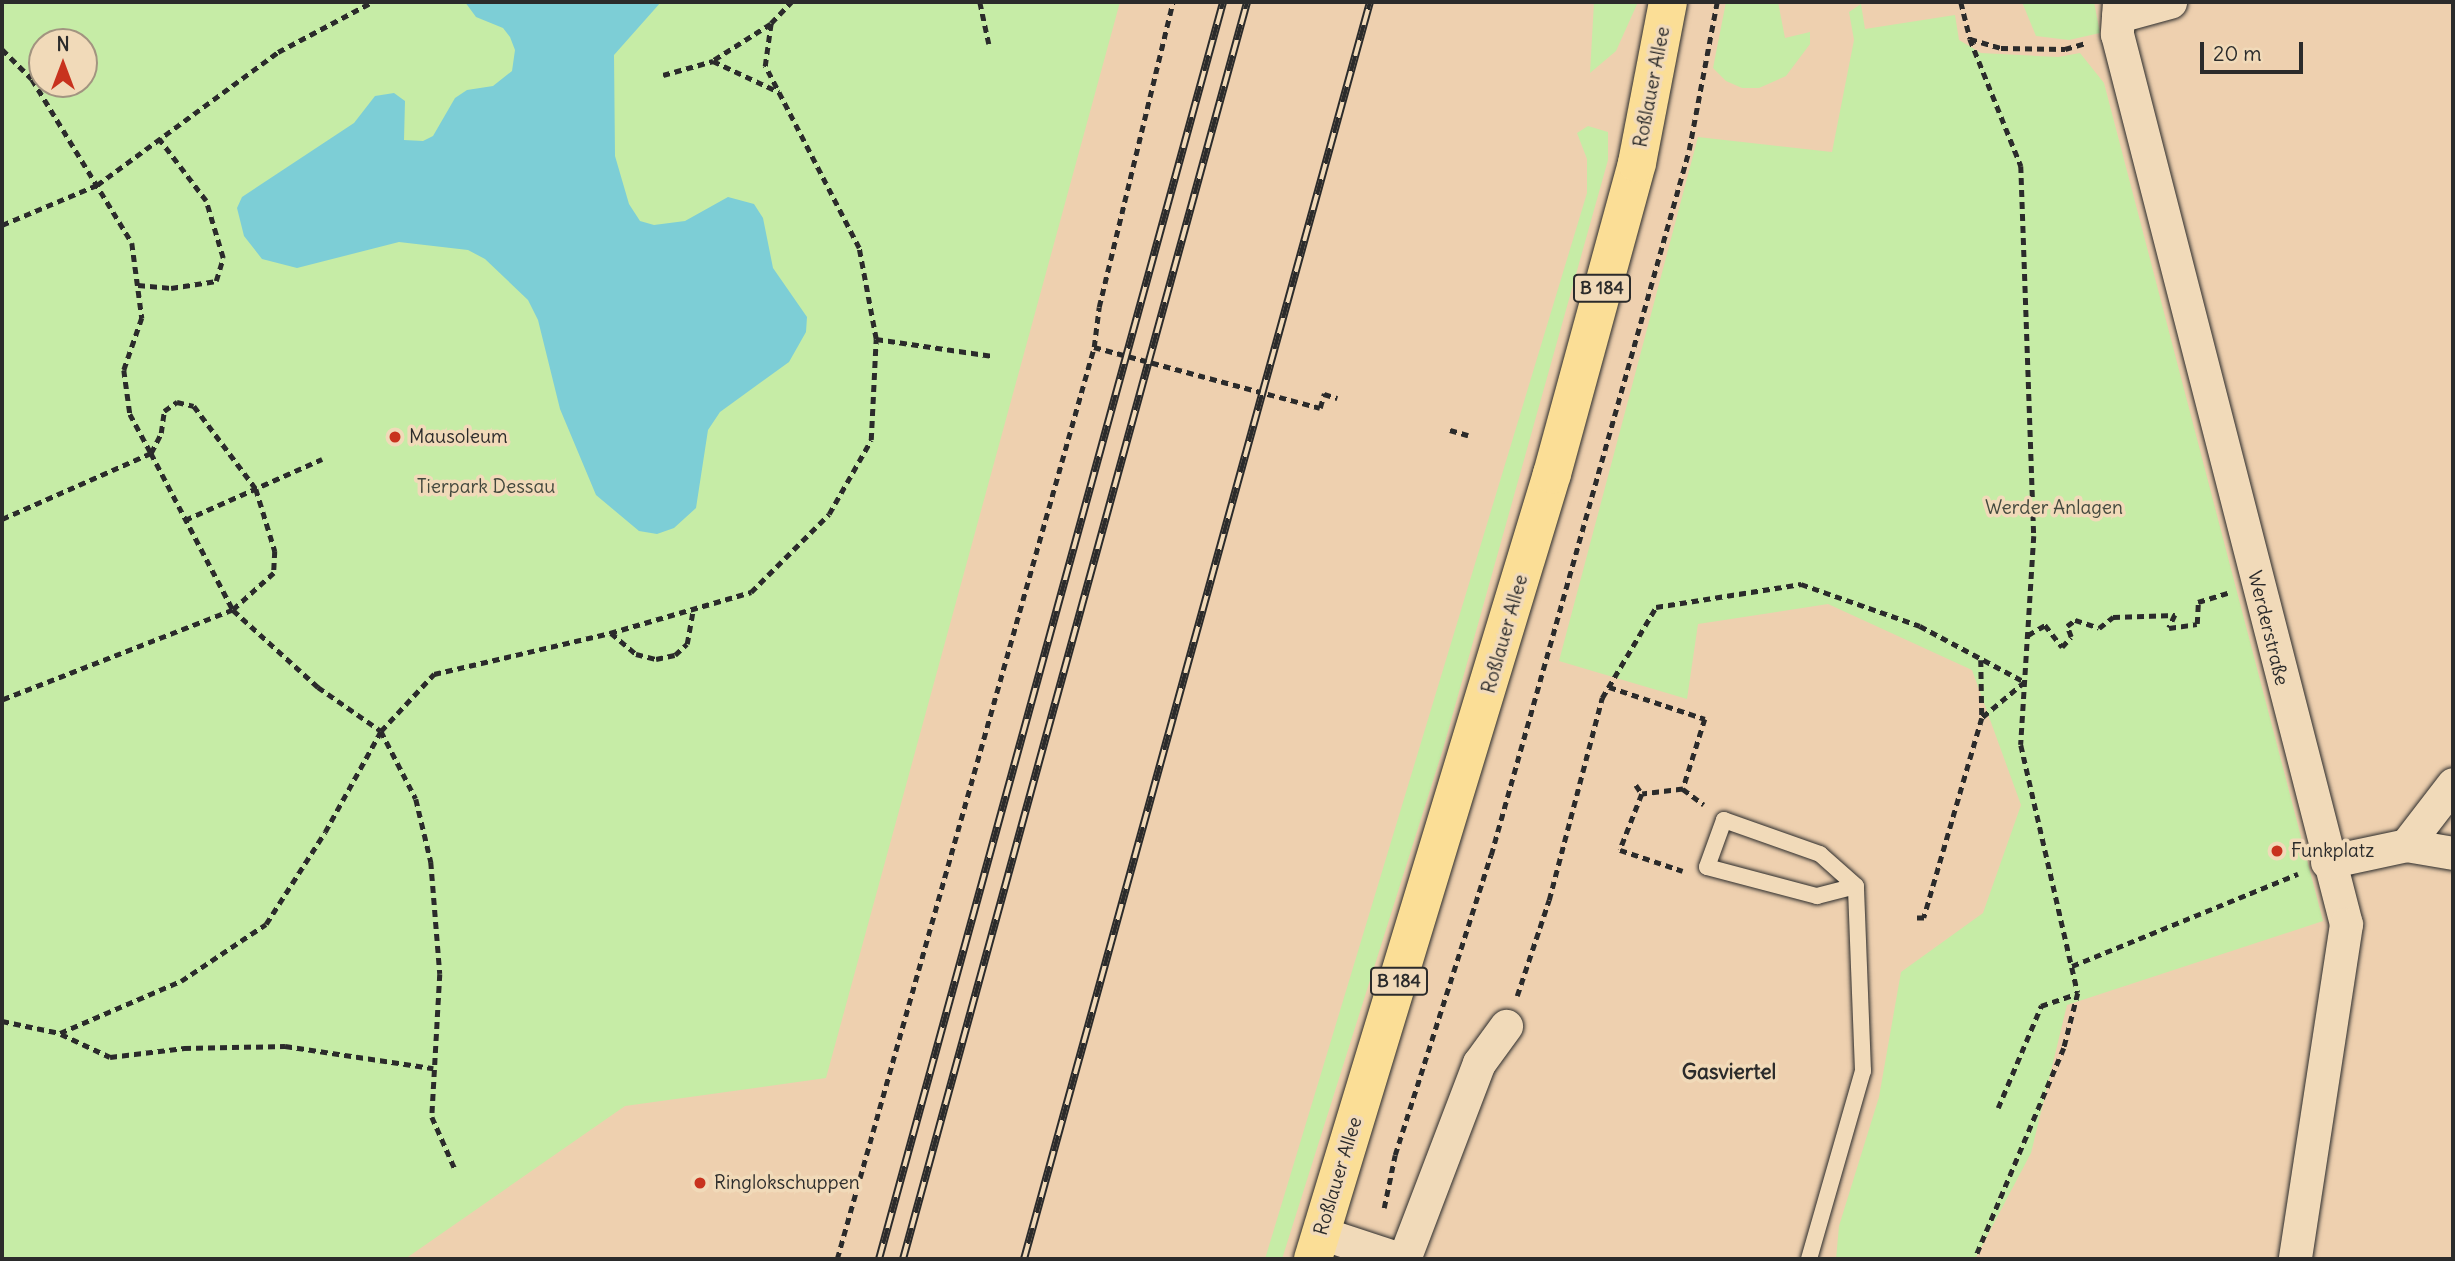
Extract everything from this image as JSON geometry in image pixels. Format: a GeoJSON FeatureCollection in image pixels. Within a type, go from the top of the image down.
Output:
{"type":"FeatureCollection","features":[{"type":"Feature","properties":{"kind":"main road","name":"Roßlauer Allee"},"geometry":{"type":"LineString","coordinates":[[1317,1246],[1552,474],[1637,163],[1668,2]]}},
{"type":"Feature","properties":{"kind":"street"},"geometry":{"type":"LineString","coordinates":[[2118,17],[2170,2]]}},
{"type":"Feature","properties":{"kind":"street","name":"Werderstraße"},"geometry":{"type":"LineString","coordinates":[[2118,17],[2257,584],[2327,862],[2346,924],[2295,1259]]}},
{"type":"Feature","properties":{"kind":"street"},"geometry":{"type":"LineString","coordinates":[[2406,845],[2453,784]]}},
{"type":"Feature","properties":{"kind":"street"},"geometry":{"type":"LineString","coordinates":[[2327,862],[2406,845],[2453,853]]}},
{"type":"Feature","properties":{"kind":"street"},"geometry":{"type":"LineString","coordinates":[[1317,1246],[1392,1256],[1479,1063],[1506,1026]]}},
{"type":"Feature","properties":{"kind":"lane"},"geometry":{"type":"LineString","coordinates":[[1810,1259],[1863,1071],[1856,886],[1820,854],[1724,820],[1707,867],[1817,897],[1856,886]]}},
{"type":"Feature","properties":{"kind":"path"},"geometry":{"type":"LineString","coordinates":[[2,225],[97,185],[278,52],[372,2]]}},
{"type":"Feature","properties":{"kind":"path"},"geometry":{"type":"LineString","coordinates":[[663,75],[713,61],[771,23],[791,2]]}},
{"type":"Feature","properties":{"kind":"path"},"geometry":{"type":"LineString","coordinates":[[980,2],[989,44]]}},
{"type":"Feature","properties":{"kind":"path"},"geometry":{"type":"LineString","coordinates":[[837,1259],[1094,346],[1099,307],[1173,2]]}},
{"type":"Feature","properties":{"kind":"path"},"geometry":{"type":"LineString","coordinates":[[1392,1256],[1395,1155],[1492,855],[1685,164],[1717,2]]}},
{"type":"Feature","properties":{"kind":"path"},"geometry":{"type":"LineString","coordinates":[[1961,2],[1970,39],[2021,166],[2034,536],[2021,745],[2078,993],[2064,1048],[1975,1259]]}},
{"type":"Feature","properties":{"kind":"path"},"geometry":{"type":"LineString","coordinates":[[1970,39],[2001,48],[2065,49],[2118,17]]}},
{"type":"Feature","properties":{"kind":"path"},"geometry":{"type":"LineString","coordinates":[[61,1033],[181,981],[266,924],[325,832],[381,732],[434,674],[611,633],[751,592],[828,514],[871,440],[876,339],[859,248],[765,66],[771,23]]}},
{"type":"Feature","properties":{"kind":"path"},"geometry":{"type":"LineString","coordinates":[[2,49],[32,79],[132,243],[142,318],[124,370],[130,414],[233,610],[318,687],[381,732],[416,799],[431,862],[440,974],[432,1118],[455,1169]]}},
{"type":"Feature","properties":{"kind":"path"},"geometry":{"type":"LineString","coordinates":[[713,61],[779,92]]}},
{"type":"Feature","properties":{"kind":"path"},"geometry":{"type":"LineString","coordinates":[[138,285],[171,288],[216,281],[223,258],[206,201],[159,139]]}},
{"type":"Feature","properties":{"kind":"path"},"geometry":{"type":"LineString","coordinates":[[876,339],[993,356]]}},
{"type":"Feature","properties":{"kind":"path"},"geometry":{"type":"LineString","coordinates":[[1094,346],[1320,408],[1324,394],[1337,398]]}},
{"type":"Feature","properties":{"kind":"path"},"geometry":{"type":"LineString","coordinates":[[2,519],[150,453],[161,433],[164,411],[177,402],[194,406],[256,489],[275,551],[274,573],[233,610],[2,700]]}},
{"type":"Feature","properties":{"kind":"path"},"geometry":{"type":"LineString","coordinates":[[1450,430],[1468,435]]}},
{"type":"Feature","properties":{"kind":"path"},"geometry":{"type":"LineString","coordinates":[[185,520],[322,459]]}},
{"type":"Feature","properties":{"kind":"path"},"geometry":{"type":"LineString","coordinates":[[1506,1026],[1549,900],[1609,687],[1656,607],[1801,584],[1920,626],[2025,682]]}},
{"type":"Feature","properties":{"kind":"path"},"geometry":{"type":"LineString","coordinates":[[2028,636],[2045,625],[2062,647],[2071,637],[2067,626],[2075,620],[2099,628],[2113,617],[2175,615],[2169,628],[2197,624],[2198,602],[2257,584]]}},
{"type":"Feature","properties":{"kind":"path"},"geometry":{"type":"LineString","coordinates":[[611,633],[636,654],[656,659],[675,655],[687,644],[693,611]]}},
{"type":"Feature","properties":{"kind":"path"},"geometry":{"type":"LineString","coordinates":[[1917,918],[1924,918],[1982,718],[1981,659]]}},
{"type":"Feature","properties":{"kind":"path"},"geometry":{"type":"LineString","coordinates":[[1982,718],[2025,682]]}},
{"type":"Feature","properties":{"kind":"path"},"geometry":{"type":"LineString","coordinates":[[1609,687],[1705,719],[1683,789],[1642,794]]}},
{"type":"Feature","properties":{"kind":"path"},"geometry":{"type":"LineString","coordinates":[[1636,785],[1642,794]]}},
{"type":"Feature","properties":{"kind":"path"},"geometry":{"type":"LineString","coordinates":[[1642,794],[1620,850],[1679,871],[1707,867]]}},
{"type":"Feature","properties":{"kind":"path"},"geometry":{"type":"LineString","coordinates":[[2072,966],[2327,862]]}},
{"type":"Feature","properties":{"kind":"path"},"geometry":{"type":"LineString","coordinates":[[1998,1108],[2041,1006],[2078,993]]}},
{"type":"Feature","properties":{"kind":"path"},"geometry":{"type":"LineString","coordinates":[[2,1021],[61,1033],[110,1057],[184,1048],[285,1046],[433,1068]]}},
{"type":"Feature","properties":{"kind":"green space","name":"Tierpark Dessau"},"geometry":{"type":"Polygon","coordinates":[[[2,2],[1120,2],[826,1078],[625,1106],[405,1259],[2,1259],[2,2]]]}},
{"type":"Feature","properties":{"kind":"green space"},"geometry":{"type":"Polygon","coordinates":[[[1594,2],[1638,2],[1616,51],[1590,73],[1594,2]]]}},
{"type":"Feature","properties":{"kind":"green space"},"geometry":{"type":"Polygon","coordinates":[[[1726,2],[1778,2],[1785,38],[1810,32],[1810,44],[1786,76],[1759,88],[1742,88],[1726,81],[1713,68],[1726,2]]]}},
{"type":"Feature","properties":{"kind":"green space"},"geometry":{"type":"Polygon","coordinates":[[[2022,2],[2094,2],[2100,33],[2069,40],[2036,36],[2022,2]]]}},
{"type":"Feature","properties":{"kind":"green space","name":"Werder Anlagen"},"geometry":{"type":"Polygon","coordinates":[[[1861,4],[1865,29],[1955,15],[1959,40],[1981,53],[2058,57],[2080,53],[2104,83],[2323,921],[2067,1005],[2031,1153],[1975,1259],[1836,1259],[1839,1226],[1879,1097],[1901,972],[1983,913],[2021,805],[1972,670],[1828,604],[1698,624],[1687,699],[1559,661],[1698,137],[1832,152],[1854,40],[1849,12],[1861,4]]]}},
{"type":"Feature","properties":{"kind":"green space"},"geometry":{"type":"Polygon","coordinates":[[[1588,126],[1608,132],[1608,160],[1443,749],[1282,1259],[1265,1259],[1587,193],[1587,159],[1577,133],[1588,126]]]}},
{"type":"Feature","properties":{"kind":"water"},"geometry":{"type":"Polygon","coordinates":[[[465,2],[661,2],[614,55],[615,156],[629,204],[640,221],[654,225],[685,221],[728,197],[754,204],[763,218],[773,268],[807,317],[806,332],[789,362],[720,412],[708,430],[696,508],[674,528],[657,534],[639,531],[596,495],[560,409],[538,320],[528,300],[485,259],[468,250],[399,242],[297,268],[262,259],[244,236],[237,208],[242,197],[354,123],[375,96],[394,93],[405,101],[404,140],[423,141],[433,136],[455,98],[467,90],[493,86],[512,71],[515,50],[510,37],[503,28],[476,17],[465,2]]]}},
{"type":"Feature","properties":{"kind":"railway"},"geometry":{"type":"LineString","coordinates":[[879,1259],[1223,2]]}},
{"type":"Feature","properties":{"kind":"railway"},"geometry":{"type":"LineString","coordinates":[[903,1259],[1247,2]]}},
{"type":"Feature","properties":{"kind":"railway"},"geometry":{"type":"LineString","coordinates":[[1024,1259],[1370,2]]}},
{"type":"Feature","properties":{"kind":"place","name":"Mausoleum"},"geometry":{"type":"Point","coordinates":[395,437]}},
{"type":"Feature","properties":{"kind":"place","name":"Funkplatz"},"geometry":{"type":"Point","coordinates":[2277,851]}},
{"type":"Feature","properties":{"kind":"place","name":"Ringlokschuppen"},"geometry":{"type":"Point","coordinates":[700,1183]}},
{"type":"Feature","properties":{"kind":"district","name":"Gasviertel"},"geometry":{"type":"Point","coordinates":[1729,1072]}}]}
